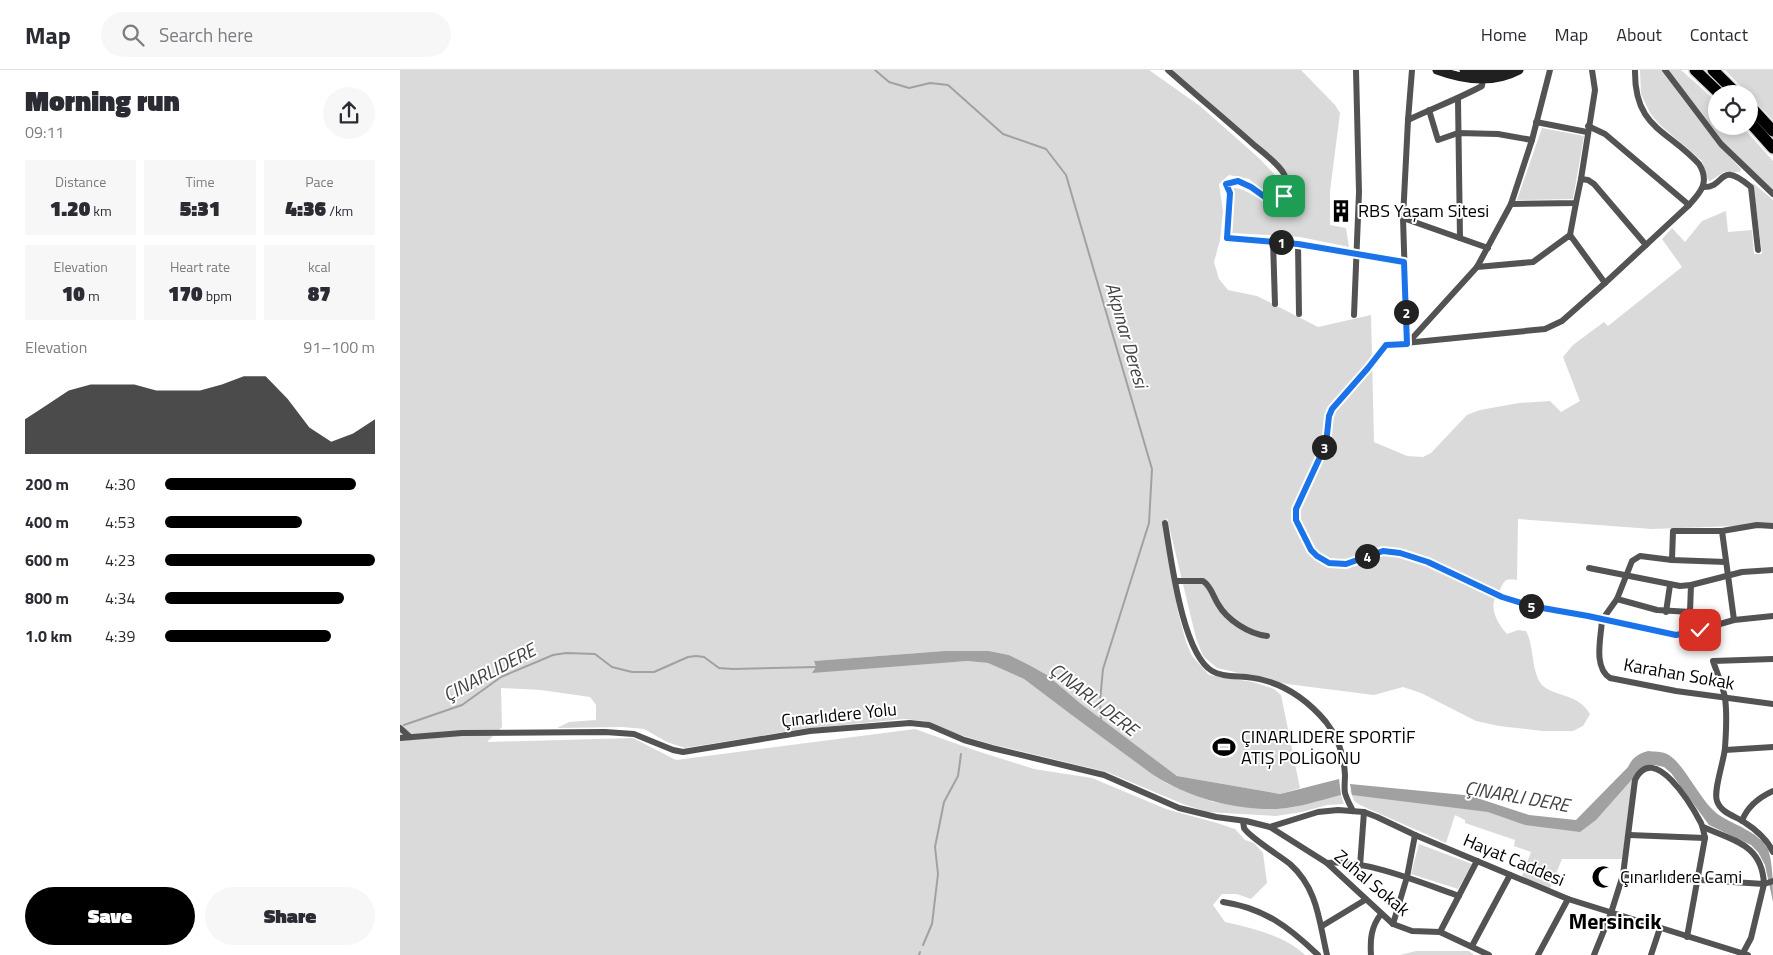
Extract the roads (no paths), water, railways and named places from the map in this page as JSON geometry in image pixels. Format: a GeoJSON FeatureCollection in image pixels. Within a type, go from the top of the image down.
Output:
{"type":"FeatureCollection","features":[{"type":"Feature","properties":{"kind":"highway"},"geometry":{"type":"LineString","coordinates":[[1713,70],[1728,85]]}},
{"type":"Feature","properties":{"kind":"highway"},"geometry":{"type":"LineString","coordinates":[[1697,72],[1711,85]]}},
{"type":"Feature","properties":{"kind":"highway"},"geometry":{"type":"LineString","coordinates":[[1758,115],[1773,132]]}},
{"type":"Feature","properties":{"kind":"highway"},"geometry":{"type":"LineString","coordinates":[[1758,131],[1773,148]]}},
{"type":"Feature","properties":{"kind":"main road"},"geometry":{"type":"LineString","coordinates":[[1437,70],[1465,78],[1483,76],[1504,70]]}},
{"type":"Feature","properties":{"kind":"main road"},"geometry":{"type":"LineString","coordinates":[[1464,70],[1498,78],[1519,70]]}},
{"type":"Feature","properties":{"kind":"street"},"geometry":{"type":"LineString","coordinates":[[1168,70],[1265,154],[1284,173],[1286,186],[1284,196],[1278,200],[1269,200],[1251,187],[1238,181],[1226,184],[1230,193],[1227,238],[1298,244],[1404,262]]}},
{"type":"Feature","properties":{"kind":"street"},"geometry":{"type":"LineString","coordinates":[[1354,315],[1359,192],[1356,70]]}},
{"type":"Feature","properties":{"kind":"street"},"geometry":{"type":"LineString","coordinates":[[1407,344],[1404,218],[1412,70]]}},
{"type":"Feature","properties":{"kind":"street"},"geometry":{"type":"LineString","coordinates":[[1407,344],[1477,267],[1511,204],[1532,140],[1550,70]]}},
{"type":"Feature","properties":{"kind":"street"},"geometry":{"type":"LineString","coordinates":[[1477,267],[1532,262],[1570,235],[1595,90],[1592,70]]}},
{"type":"Feature","properties":{"kind":"street"},"geometry":{"type":"LineString","coordinates":[[1635,70],[1637,93],[1648,119],[1699,164],[1703,171],[1703,187],[1701,192],[1562,321],[1545,329],[1386,345],[1332,409],[1329,416],[1326,444],[1296,509],[1296,520],[1311,550],[1329,563],[1346,564],[1383,551],[1400,553],[1428,562],[1487,591],[1516,602],[1602,620],[1681,635],[1734,620],[1773,616]]}},
{"type":"Feature","properties":{"kind":"street"},"geometry":{"type":"LineString","coordinates":[[1665,70],[1721,144],[1773,194]]}},
{"type":"Feature","properties":{"kind":"street"},"geometry":{"type":"LineString","coordinates":[[1408,120],[1458,100],[1482,86],[1483,76]]}},
{"type":"Feature","properties":{"kind":"street"},"geometry":{"type":"LineString","coordinates":[[1458,100],[1460,238]]}},
{"type":"Feature","properties":{"kind":"street"},"geometry":{"type":"LineString","coordinates":[[1429,110],[1438,140],[1458,133],[1498,134],[1532,140]]}},
{"type":"Feature","properties":{"kind":"street"},"geometry":{"type":"LineString","coordinates":[[1536,122],[1588,129],[1605,134],[1688,205]]}},
{"type":"Feature","properties":{"kind":"street"},"geometry":{"type":"LineString","coordinates":[[1742,179],[1749,172]]}},
{"type":"Feature","properties":{"kind":"street"},"geometry":{"type":"LineString","coordinates":[[1703,187],[1711,186],[1725,175],[1742,179],[1751,187],[1758,250]]}},
{"type":"Feature","properties":{"kind":"street"},"geometry":{"type":"LineString","coordinates":[[1581,179],[1591,182],[1646,245]]}},
{"type":"Feature","properties":{"kind":"street"},"geometry":{"type":"LineString","coordinates":[[1511,204],[1576,203]]}},
{"type":"Feature","properties":{"kind":"street"},"geometry":{"type":"LineString","coordinates":[[1404,218],[1488,248]]}},
{"type":"Feature","properties":{"kind":"street"},"geometry":{"type":"LineString","coordinates":[[1570,235],[1605,283]]}},
{"type":"Feature","properties":{"kind":"street"},"geometry":{"type":"LineString","coordinates":[[1273,241],[1275,304]]}},
{"type":"Feature","properties":{"kind":"street"},"geometry":{"type":"LineString","coordinates":[[1298,244],[1299,314]]}},
{"type":"Feature","properties":{"kind":"street"},"geometry":{"type":"LineString","coordinates":[[1165,523],[1176,581],[1190,640],[1195,651],[1214,673],[1260,679],[1286,688],[1301,698],[1326,722],[1334,733],[1340,747],[1344,764],[1345,794],[1352,811]]}},
{"type":"Feature","properties":{"kind":"street"},"geometry":{"type":"LineString","coordinates":[[1672,560],[1673,531],[1722,531],[1757,525],[1773,526]]}},
{"type":"Feature","properties":{"kind":"street"},"geometry":{"type":"LineString","coordinates":[[1722,531],[1734,620]]}},
{"type":"Feature","properties":{"kind":"street"},"geometry":{"type":"LineString","coordinates":[[1602,620],[1617,599],[1632,561],[1637,557],[1726,562]]}},
{"type":"Feature","properties":{"kind":"street"},"geometry":{"type":"LineString","coordinates":[[1589,568],[1670,585],[1691,585],[1728,575],[1773,570]]}},
{"type":"Feature","properties":{"kind":"street"},"geometry":{"type":"LineString","coordinates":[[1176,581],[1203,581],[1226,614],[1234,622],[1257,634],[1267,636]]}},
{"type":"Feature","properties":{"kind":"street"},"geometry":{"type":"LineString","coordinates":[[1666,612],[1670,585]]}},
{"type":"Feature","properties":{"kind":"street"},"geometry":{"type":"LineString","coordinates":[[1617,599],[1666,612],[1690,612],[1691,585]]}},
{"type":"Feature","properties":{"kind":"street","name":"Karahan Sokak"},"geometry":{"type":"LineString","coordinates":[[1602,620],[1600,659],[1604,673],[1610,678],[1676,691],[1773,704]]}},
{"type":"Feature","properties":{"kind":"street"},"geometry":{"type":"LineString","coordinates":[[1772,847],[1758,832],[1725,811],[1717,803],[1716,798],[1725,750],[1725,698],[1713,661],[1773,659]]}},
{"type":"Feature","properties":{"kind":"street","name":"Çınarlıdere Yolu"},"geometry":{"type":"LineString","coordinates":[[400,738],[462,733],[612,732],[642,736],[673,750],[683,752],[810,731],[919,724],[992,748],[1104,775],[1179,808],[1270,827]]}},
{"type":"Feature","properties":{"kind":"street"},"geometry":{"type":"LineString","coordinates":[[400,728],[410,737]]}},
{"type":"Feature","properties":{"kind":"street"},"geometry":{"type":"LineString","coordinates":[[1725,750],[1773,747]]}},
{"type":"Feature","properties":{"kind":"street"},"geometry":{"type":"LineString","coordinates":[[1594,955],[1611,913],[1623,875],[1635,780],[1644,770],[1652,768],[1662,771],[1675,784],[1702,826],[1705,838],[1688,937]]}},
{"type":"Feature","properties":{"kind":"street"},"geometry":{"type":"LineString","coordinates":[[1742,821],[1747,810],[1773,790]]}},
{"type":"Feature","properties":{"kind":"street","name":"Hayat Caddesi"},"geometry":{"type":"LineString","coordinates":[[1270,827],[1318,812],[1364,812],[1568,899],[1744,955]]}},
{"type":"Feature","properties":{"kind":"street"},"geometry":{"type":"LineString","coordinates":[[1360,866],[1364,812]]}},
{"type":"Feature","properties":{"kind":"street"},"geometry":{"type":"LineString","coordinates":[[1243,821],[1245,830],[1249,834],[1300,874],[1310,890],[1322,926],[1327,955]]}},
{"type":"Feature","properties":{"kind":"street"},"geometry":{"type":"LineString","coordinates":[[1702,826],[1738,841],[1752,851],[1760,862],[1769,882],[1752,938],[1744,955]]}},
{"type":"Feature","properties":{"kind":"street","name":"Zuhal Sokak"},"geometry":{"type":"LineString","coordinates":[[1270,827],[1327,863],[1393,924],[1412,931],[1440,932],[1489,955]]}},
{"type":"Feature","properties":{"kind":"street"},"geometry":{"type":"LineString","coordinates":[[1393,924],[1415,835]]}},
{"type":"Feature","properties":{"kind":"street"},"geometry":{"type":"LineString","coordinates":[[1629,835],[1705,838]]}},
{"type":"Feature","properties":{"kind":"street"},"geometry":{"type":"LineString","coordinates":[[1440,932],[1477,861]]}},
{"type":"Feature","properties":{"kind":"street"},"geometry":{"type":"LineString","coordinates":[[1327,863],[1360,866],[1406,877],[1459,896]]}},
{"type":"Feature","properties":{"kind":"street"},"geometry":{"type":"LineString","coordinates":[[1483,955],[1474,947],[1510,875]]}},
{"type":"Feature","properties":{"kind":"street"},"geometry":{"type":"LineString","coordinates":[[1623,875],[1769,882]]}},
{"type":"Feature","properties":{"kind":"street"},"geometry":{"type":"LineString","coordinates":[[1538,955],[1568,899]]}},
{"type":"Feature","properties":{"kind":"street"},"geometry":{"type":"LineString","coordinates":[[1322,926],[1365,900]]}},
{"type":"Feature","properties":{"kind":"street"},"geometry":{"type":"LineString","coordinates":[[1223,902],[1242,904],[1270,916],[1307,944],[1318,955]]}},
{"type":"Feature","properties":{"kind":"street"},"geometry":{"type":"LineString","coordinates":[[1371,955],[1371,935],[1376,921],[1381,914]]}},
{"type":"Feature","properties":{"kind":"street"},"geometry":{"type":"LineString","coordinates":[[1651,955],[1660,928]]}},
{"type":"Feature","properties":{"kind":"waterway","name":"Akpınar Deresi"},"geometry":{"type":"LineString","coordinates":[[875,70],[889,82],[909,88],[930,83],[948,85],[1003,134],[1046,149],[1066,175],[1152,469],[1149,523],[1103,669],[1100,701],[1101,720]]}},
{"type":"Feature","properties":{"kind":"waterway","name":"ÇINARLIDERE"},"geometry":{"type":"LineString","coordinates":[[404,725],[462,705],[501,677],[553,655],[566,653],[595,654],[612,667],[632,672],[654,672],[688,657],[696,656],[704,657],[719,668],[816,667]]}},
{"type":"Feature","properties":{"kind":"waterway"},"geometry":{"type":"LineString","coordinates":[[923,945],[932,924],[938,874],[935,847],[944,802],[958,776],[961,754]]}},
{"type":"Feature","properties":{"kind":"place","name":"RBS Yaşam Sitesi"},"geometry":{"type":"Point","coordinates":[1341,211]}},
{"type":"Feature","properties":{"kind":"place","name":"ÇINARLIDERE SPORTİF ATIŞ POLİGONU"},"geometry":{"type":"Point","coordinates":[1224,747]}},
{"type":"Feature","properties":{"kind":"place","name":"Çınarlıdere Cami"},"geometry":{"type":"Point","coordinates":[1603,877]}},
{"type":"Feature","properties":{"kind":"district","name":"Mersincik"},"geometry":{"type":"Point","coordinates":[1615,921]}},
{"type":"Feature","properties":{"kind":"water label","name":"ÇINARLI DERE"},"geometry":{"type":"Point","coordinates":[1094,699]}},
{"type":"Feature","properties":{"kind":"water label","name":"ÇINARLI DERE"},"geometry":{"type":"Point","coordinates":[1517,796]}}]}
